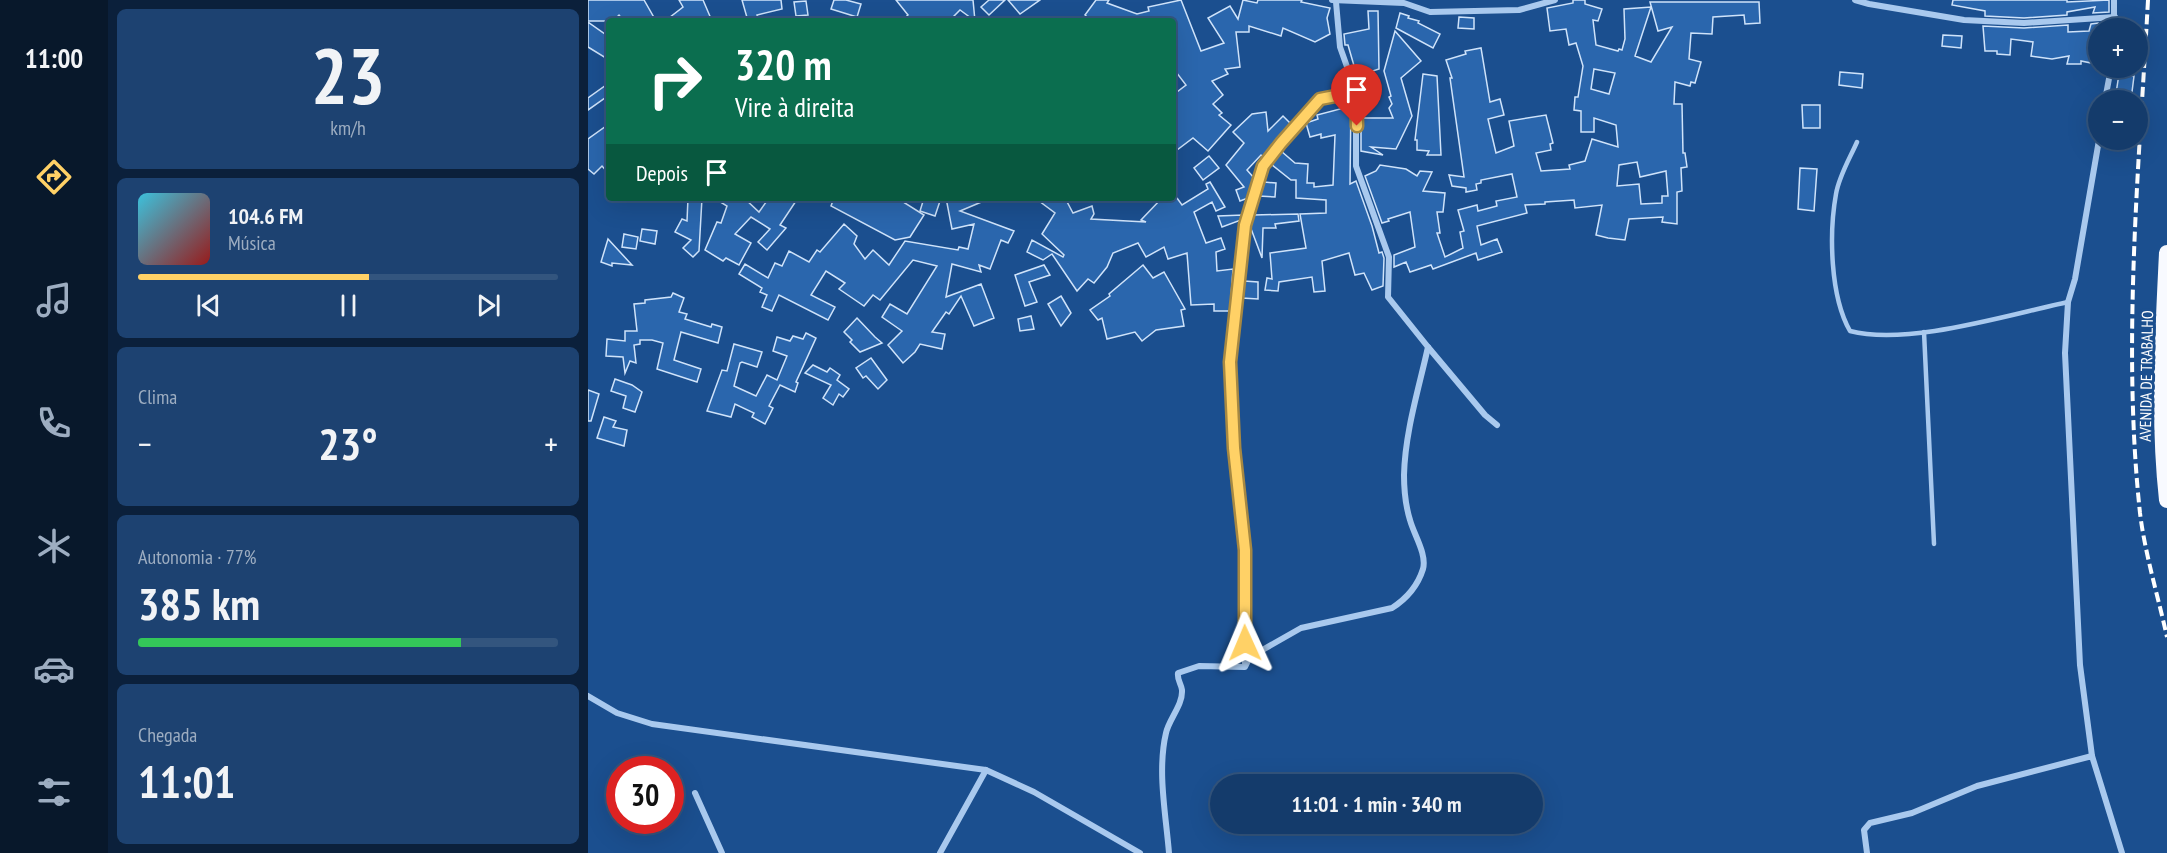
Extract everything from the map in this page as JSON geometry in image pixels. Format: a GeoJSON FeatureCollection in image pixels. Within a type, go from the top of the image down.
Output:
{"type":"FeatureCollection","features":[{"type":"Feature","properties":{"kind":"highway","name":"AVENIDA DE TRABALHO"},"geometry":{"type":"LineString","coordinates":[[2167,253],[2162,375],[2163,458],[2167,500]]}},
{"type":"Feature","properties":{"kind":"street"},"geometry":{"type":"LineString","coordinates":[[1497,425],[1485,415],[1388,297],[1389,257],[1356,166],[1356,92],[1340,47],[1334,1],[1404,3],[1430,12],[1519,10],[1555,0]]}},
{"type":"Feature","properties":{"kind":"street"},"geometry":{"type":"LineString","coordinates":[[1855,0],[1964,20],[2024,23],[2115,17],[2114,0]]}},
{"type":"Feature","properties":{"kind":"street"},"geometry":{"type":"LineString","coordinates":[[1245,667],[1245,550],[1234,448],[1230,362],[1245,225],[1263,166],[1281,143],[1320,99],[1356,92]]}},
{"type":"Feature","properties":{"kind":"street"},"geometry":{"type":"LineString","coordinates":[[2097,150],[2075,279],[2068,302],[2064,353],[2080,665],[2092,756],[2122,853]]}},
{"type":"Feature","properties":{"kind":"street"},"geometry":{"type":"LineString","coordinates":[[1245,667],[1250,657],[1300,628],[1392,608],[1404,600],[1413,589],[1423,568],[1423,557],[1409,519],[1404,475],[1412,421],[1428,347]]}},
{"type":"Feature","properties":{"kind":"street"},"geometry":{"type":"LineString","coordinates":[[1169,853],[1163,776],[1166,732],[1180,702],[1182,690],[1177,679],[1178,673],[1199,666],[1245,667]]}},
{"type":"Feature","properties":{"kind":"street"},"geometry":{"type":"LineString","coordinates":[[589,695],[617,712],[652,724],[986,770],[1034,792],[1140,853]]}},
{"type":"Feature","properties":{"kind":"street"},"geometry":{"type":"LineString","coordinates":[[1867,853],[1864,831],[1870,823],[1912,813],[1977,786],[2092,756]]}},
{"type":"Feature","properties":{"kind":"street"},"geometry":{"type":"LineString","coordinates":[[940,853],[986,770]]}},
{"type":"Feature","properties":{"kind":"street"},"geometry":{"type":"LineString","coordinates":[[695,793],[722,853]]}},
{"type":"Feature","properties":{"kind":"lane"},"geometry":{"type":"LineString","coordinates":[[1857,142],[1836,192],[1833,233],[1835,289],[1842,318],[1850,331],[1884,336],[1924,332],[2068,302]]}},
{"type":"Feature","properties":{"kind":"lane"},"geometry":{"type":"LineString","coordinates":[[1924,332],[1934,544]]}},
{"type":"Feature","properties":{"kind":"building"},"geometry":{"type":"Polygon","coordinates":[[[588,0],[644,0],[654,18],[622,18],[619,15],[616,18],[606,18],[606,21],[588,21],[588,0]]]}},
{"type":"Feature","properties":{"kind":"building"},"geometry":{"type":"Polygon","coordinates":[[[679,0],[703,0],[711,18],[669,18],[683,7],[679,0]]]}},
{"type":"Feature","properties":{"kind":"building"},"geometry":{"type":"Polygon","coordinates":[[[742,0],[781,0],[782,9],[757,15],[758,18],[747,18],[742,0]]]}},
{"type":"Feature","properties":{"kind":"building"},"geometry":{"type":"Polygon","coordinates":[[[834,0],[861,4],[857,17],[831,9],[834,0]]]}},
{"type":"Feature","properties":{"kind":"building"},"geometry":{"type":"Polygon","coordinates":[[[896,0],[973,0],[975,18],[971,18],[960,10],[950,18],[904,18],[908,15],[896,0]]]}},
{"type":"Feature","properties":{"kind":"building"},"geometry":{"type":"Polygon","coordinates":[[[989,0],[1005,0],[989,15],[981,7],[989,0]]]}},
{"type":"Feature","properties":{"kind":"building"},"geometry":{"type":"Polygon","coordinates":[[[1008,0],[1040,0],[1020,14],[1008,0]]]}},
{"type":"Feature","properties":{"kind":"building"},"geometry":{"type":"Polygon","coordinates":[[[1096,0],[1109,0],[1107,3],[1137,14],[1149,11],[1148,7],[1181,0],[1201,51],[1224,43],[1208,18],[1230,6],[1238,19],[1243,0],[1257,3],[1258,0],[1302,0],[1301,2],[1330,8],[1327,18],[1330,34],[1315,42],[1283,28],[1281,36],[1249,26],[1249,32],[1236,32],[1240,67],[1225,69],[1228,74],[1212,81],[1223,95],[1213,104],[1222,113],[1219,115],[1231,125],[1208,151],[1193,138],[1176,151],[1176,93],[1186,85],[1176,72],[1176,18],[1088,18],[1085,15],[1096,0]]]}},
{"type":"Feature","properties":{"kind":"building"},"geometry":{"type":"Polygon","coordinates":[[[1573,0],[1585,0],[1585,4],[1602,9],[1598,21],[1593,20],[1596,45],[1618,51],[1622,50],[1625,39],[1624,9],[1651,7],[1635,56],[1651,62],[1672,27],[1658,31],[1650,2],[1759,2],[1760,23],[1745,24],[1744,15],[1713,17],[1712,34],[1691,33],[1689,59],[1701,62],[1695,83],[1691,82],[1690,86],[1675,82],[1674,104],[1682,104],[1683,153],[1685,153],[1687,167],[1681,168],[1682,191],[1677,192],[1677,224],[1662,222],[1663,217],[1629,219],[1625,240],[1608,238],[1596,235],[1602,205],[1575,208],[1574,200],[1525,205],[1527,213],[1477,226],[1481,245],[1497,239],[1502,252],[1478,260],[1476,253],[1433,269],[1431,265],[1410,272],[1406,262],[1394,267],[1394,255],[1415,247],[1410,212],[1382,223],[1365,176],[1376,171],[1380,165],[1406,169],[1417,176],[1420,171],[1432,172],[1423,191],[1445,193],[1443,212],[1437,212],[1440,233],[1437,233],[1445,257],[1463,248],[1460,232],[1464,231],[1458,210],[1477,205],[1478,211],[1497,206],[1496,201],[1517,197],[1512,174],[1481,180],[1481,183],[1476,184],[1477,190],[1466,192],[1466,188],[1452,186],[1449,175],[1464,177],[1450,78],[1452,78],[1446,60],[1466,54],[1465,51],[1481,48],[1490,102],[1500,99],[1504,115],[1488,119],[1496,153],[1514,146],[1509,121],[1546,115],[1553,143],[1550,144],[1551,150],[1536,153],[1541,171],[1570,169],[1569,165],[1585,161],[1592,139],[1618,147],[1616,125],[1594,118],[1594,132],[1581,132],[1581,111],[1574,110],[1583,66],[1576,43],[1569,45],[1566,29],[1550,31],[1547,8],[1573,3],[1573,0]],[[1594,69],[1591,89],[1609,94],[1615,73],[1594,69]],[[1637,162],[1619,165],[1617,186],[1639,184],[1641,204],[1662,203],[1662,196],[1668,196],[1666,171],[1640,177],[1637,162]]]}},
{"type":"Feature","properties":{"kind":"building"},"geometry":{"type":"Polygon","coordinates":[[[1953,0],[2067,0],[2067,2],[2109,0],[2109,12],[2093,13],[2095,7],[2067,12],[2067,15],[2024,18],[1985,16],[1985,11],[1952,5],[1953,0]]]}},
{"type":"Feature","properties":{"kind":"building"},"geometry":{"type":"Polygon","coordinates":[[[806,1],[808,15],[796,16],[794,2],[806,1]]]}},
{"type":"Feature","properties":{"kind":"building"},"geometry":{"type":"Polygon","coordinates":[[[1368,11],[1378,11],[1379,69],[1357,76],[1348,45],[1345,45],[1344,34],[1369,29],[1368,11]]]}},
{"type":"Feature","properties":{"kind":"building"},"geometry":{"type":"Polygon","coordinates":[[[1400,13],[1440,34],[1433,48],[1396,28],[1400,13]]]}},
{"type":"Feature","properties":{"kind":"building"},"geometry":{"type":"Polygon","coordinates":[[[1459,17],[1474,18],[1474,29],[1458,28],[1459,17]]]}},
{"type":"Feature","properties":{"kind":"building"},"geometry":{"type":"Polygon","coordinates":[[[588,22],[606,35],[606,58],[588,47],[588,22]]]}},
{"type":"Feature","properties":{"kind":"building"},"geometry":{"type":"Polygon","coordinates":[[[2068,25],[2068,32],[2088,31],[2088,62],[2081,61],[2081,64],[2067,64],[2069,56],[2052,59],[2031,56],[2033,42],[2011,39],[2010,55],[1997,54],[1997,51],[1985,51],[1983,26],[2024,28],[2068,25]]]}},
{"type":"Feature","properties":{"kind":"building"},"geometry":{"type":"Polygon","coordinates":[[[1395,31],[1421,61],[1401,78],[1412,116],[1396,149],[1371,147],[1383,155],[1361,151],[1361,118],[1393,118],[1389,108],[1392,104],[1389,97],[1391,96],[1384,71],[1395,31]]]}},
{"type":"Feature","properties":{"kind":"building"},"geometry":{"type":"Polygon","coordinates":[[[1943,35],[1962,36],[1961,48],[1942,46],[1943,35]]]}},
{"type":"Feature","properties":{"kind":"building"},"geometry":{"type":"Polygon","coordinates":[[[1840,72],[1863,74],[1862,88],[1839,85],[1840,72]]]}},
{"type":"Feature","properties":{"kind":"building"},"geometry":{"type":"Polygon","coordinates":[[[1423,74],[1437,76],[1441,155],[1427,155],[1429,151],[1417,150],[1417,140],[1415,140],[1423,74]]]}},
{"type":"Feature","properties":{"kind":"building"},"geometry":{"type":"Polygon","coordinates":[[[2118,78],[2134,78],[2132,90],[2117,90],[2118,78]]]}},
{"type":"Feature","properties":{"kind":"building"},"geometry":{"type":"Polygon","coordinates":[[[606,85],[606,97],[588,110],[588,98],[606,85]]]}},
{"type":"Feature","properties":{"kind":"building"},"geometry":{"type":"Polygon","coordinates":[[[1351,98],[1350,184],[1356,181],[1379,253],[1382,252],[1384,258],[1383,286],[1372,290],[1364,273],[1355,275],[1349,253],[1322,261],[1325,291],[1314,292],[1312,277],[1279,282],[1278,291],[1265,290],[1267,278],[1272,279],[1270,253],[1306,248],[1300,214],[1326,213],[1326,200],[1296,198],[1296,180],[1291,180],[1271,164],[1281,151],[1295,163],[1308,164],[1307,183],[1314,183],[1314,187],[1333,185],[1335,135],[1321,138],[1321,134],[1310,137],[1306,123],[1318,119],[1317,115],[1344,108],[1343,100],[1351,98]]]}},
{"type":"Feature","properties":{"kind":"building"},"geometry":{"type":"Polygon","coordinates":[[[1802,105],[1820,105],[1820,128],[1803,128],[1802,105]]]}},
{"type":"Feature","properties":{"kind":"building"},"geometry":{"type":"Polygon","coordinates":[[[1266,112],[1268,131],[1283,116],[1291,124],[1263,157],[1261,155],[1247,170],[1254,178],[1248,198],[1240,201],[1236,190],[1244,187],[1226,165],[1244,143],[1233,132],[1252,114],[1266,112]]]}},
{"type":"Feature","properties":{"kind":"building"},"geometry":{"type":"Polygon","coordinates":[[[606,126],[606,171],[602,166],[594,174],[588,169],[588,139],[606,126]]]}},
{"type":"Feature","properties":{"kind":"building"},"geometry":{"type":"Polygon","coordinates":[[[1209,156],[1219,168],[1203,180],[1194,168],[1209,156]]]}},
{"type":"Feature","properties":{"kind":"building"},"geometry":{"type":"Polygon","coordinates":[[[1800,168],[1817,169],[1814,211],[1798,209],[1800,168]]]}},
{"type":"Feature","properties":{"kind":"building"},"geometry":{"type":"Polygon","coordinates":[[[1210,182],[1225,207],[1216,211],[1212,202],[1194,212],[1206,243],[1221,238],[1225,249],[1216,252],[1217,271],[1233,269],[1230,311],[1214,311],[1214,304],[1191,305],[1187,253],[1168,259],[1164,247],[1146,257],[1138,243],[1113,253],[1107,267],[1094,283],[1088,279],[1077,291],[1052,254],[1043,260],[1027,252],[1032,240],[1063,257],[1064,255],[1042,234],[1055,213],[1039,201],[1067,201],[1073,213],[1092,206],[1094,214],[1091,219],[1146,222],[1141,220],[1159,201],[1176,201],[1177,198],[1182,205],[1208,189],[1206,184],[1210,182]]]}},
{"type":"Feature","properties":{"kind":"building"},"geometry":{"type":"Polygon","coordinates":[[[1264,182],[1276,183],[1275,197],[1259,196],[1264,182]]]}},
{"type":"Feature","properties":{"kind":"building"},"geometry":{"type":"Polygon","coordinates":[[[688,201],[702,201],[699,251],[693,257],[683,248],[691,240],[675,232],[682,219],[687,221],[688,201]]]}},
{"type":"Feature","properties":{"kind":"building"},"geometry":{"type":"Polygon","coordinates":[[[719,201],[747,201],[759,212],[767,201],[796,201],[780,225],[786,228],[767,250],[758,242],[770,229],[751,217],[735,234],[751,243],[739,265],[726,258],[723,261],[705,250],[717,222],[721,223],[727,206],[719,201]]]}},
{"type":"Feature","properties":{"kind":"building"},"geometry":{"type":"Polygon","coordinates":[[[833,201],[902,201],[924,215],[910,237],[895,240],[831,206],[833,201]]]}},
{"type":"Feature","properties":{"kind":"building"},"geometry":{"type":"Polygon","coordinates":[[[923,201],[940,201],[935,216],[920,211],[923,201]]]}},
{"type":"Feature","properties":{"kind":"building"},"geometry":{"type":"Polygon","coordinates":[[[947,201],[984,201],[960,211],[1014,231],[1008,243],[1001,240],[990,269],[979,265],[981,272],[952,264],[946,297],[981,284],[994,318],[974,326],[961,296],[949,314],[946,312],[932,332],[945,334],[942,349],[920,344],[903,363],[888,345],[902,331],[882,317],[890,304],[907,314],[937,266],[913,260],[880,300],[873,295],[864,306],[839,289],[845,283],[826,271],[811,295],[835,307],[828,320],[779,295],[772,311],[762,307],[767,295],[760,292],[762,288],[739,274],[745,264],[768,278],[775,263],[782,266],[789,251],[809,262],[817,250],[820,252],[844,224],[857,236],[854,244],[865,259],[873,250],[889,265],[905,241],[958,250],[959,247],[968,249],[974,224],[952,229],[947,201]]]}},
{"type":"Feature","properties":{"kind":"building"},"geometry":{"type":"Polygon","coordinates":[[[1298,214],[1299,221],[1275,224],[1276,228],[1263,228],[1262,258],[1250,226],[1254,215],[1298,214]]]}},
{"type":"Feature","properties":{"kind":"building"},"geometry":{"type":"Polygon","coordinates":[[[1243,215],[1241,220],[1222,227],[1218,216],[1243,215]]]}},
{"type":"Feature","properties":{"kind":"building"},"geometry":{"type":"Polygon","coordinates":[[[642,229],[657,231],[655,244],[640,241],[642,229]]]}},
{"type":"Feature","properties":{"kind":"building"},"geometry":{"type":"Polygon","coordinates":[[[624,234],[638,237],[636,249],[622,247],[624,234]]]}},
{"type":"Feature","properties":{"kind":"building"},"geometry":{"type":"Polygon","coordinates":[[[608,239],[632,265],[612,263],[612,266],[601,262],[608,239]]]}},
{"type":"Feature","properties":{"kind":"building"},"geometry":{"type":"Polygon","coordinates":[[[1044,265],[1050,275],[1029,282],[1037,302],[1025,306],[1015,275],[1044,265]]]}},
{"type":"Feature","properties":{"kind":"building"},"geometry":{"type":"Polygon","coordinates":[[[1143,265],[1153,278],[1164,272],[1185,309],[1181,310],[1184,326],[1156,330],[1142,341],[1135,332],[1107,339],[1102,318],[1098,320],[1090,310],[1110,296],[1109,294],[1143,265]]]}},
{"type":"Feature","properties":{"kind":"building"},"geometry":{"type":"Polygon","coordinates":[[[1244,281],[1258,282],[1258,299],[1242,298],[1244,281]]]}},
{"type":"Feature","properties":{"kind":"building"},"geometry":{"type":"Polygon","coordinates":[[[673,293],[684,298],[679,312],[687,314],[685,319],[711,327],[712,324],[722,327],[718,343],[681,332],[674,360],[701,369],[697,382],[657,369],[663,343],[652,340],[640,340],[640,344],[634,345],[636,363],[630,361],[625,373],[623,357],[606,356],[607,339],[625,341],[625,331],[637,331],[634,304],[645,303],[645,300],[671,297],[673,293]]]}},
{"type":"Feature","properties":{"kind":"building"},"geometry":{"type":"Polygon","coordinates":[[[1061,296],[1071,313],[1061,326],[1048,304],[1061,296]]]}},
{"type":"Feature","properties":{"kind":"building"},"geometry":{"type":"Polygon","coordinates":[[[1031,316],[1034,329],[1020,331],[1018,319],[1031,316]]]}},
{"type":"Feature","properties":{"kind":"building"},"geometry":{"type":"Polygon","coordinates":[[[857,318],[882,343],[860,352],[850,342],[852,340],[844,332],[857,318]]]}},
{"type":"Feature","properties":{"kind":"building"},"geometry":{"type":"Polygon","coordinates":[[[806,333],[816,338],[796,382],[798,383],[795,392],[780,385],[769,406],[773,408],[765,424],[752,417],[754,413],[735,404],[731,417],[707,411],[722,370],[727,371],[734,344],[762,352],[757,367],[740,363],[734,386],[756,396],[767,375],[777,380],[787,356],[773,351],[777,337],[790,341],[793,336],[803,339],[806,333]]]}},
{"type":"Feature","properties":{"kind":"building"},"geometry":{"type":"Polygon","coordinates":[[[871,358],[887,380],[878,389],[866,376],[863,378],[856,368],[871,358]]]}},
{"type":"Feature","properties":{"kind":"building"},"geometry":{"type":"Polygon","coordinates":[[[813,365],[827,372],[830,368],[840,375],[837,380],[849,389],[843,397],[839,394],[833,405],[823,398],[831,385],[805,373],[813,365]]]}},
{"type":"Feature","properties":{"kind":"building"},"geometry":{"type":"Polygon","coordinates":[[[615,379],[632,385],[642,392],[635,412],[623,408],[626,396],[611,391],[615,379]]]}},
{"type":"Feature","properties":{"kind":"building"},"geometry":{"type":"Polygon","coordinates":[[[588,390],[599,394],[591,421],[588,421],[588,390]]]}},
{"type":"Feature","properties":{"kind":"building"},"geometry":{"type":"Polygon","coordinates":[[[604,417],[616,421],[613,427],[627,430],[624,446],[597,438],[604,417]]]}},
{"type":"Feature","properties":{"kind":"railway"},"geometry":{"type":"LineString","coordinates":[[2148,0],[2134,257],[2132,386],[2142,528],[2167,637]]}},
{"type":"Feature","properties":{"kind":"route"},"geometry":{"type":"LineString","coordinates":[[1245,643],[1245,550],[1234,448],[1230,362],[1245,225],[1263,166],[1320,99],[1356,92],[1357,126]]}}]}
